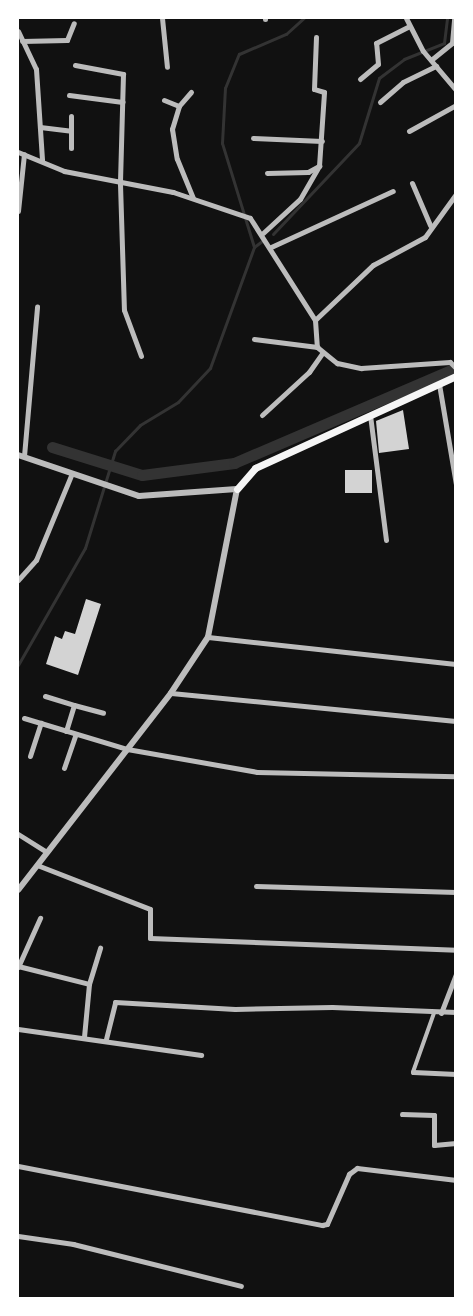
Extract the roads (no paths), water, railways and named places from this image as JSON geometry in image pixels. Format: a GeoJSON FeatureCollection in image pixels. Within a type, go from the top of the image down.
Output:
{"type":"FeatureCollection","features":[{"type":"Feature","properties":{"kind":"main road"},"geometry":{"type":"LineString","coordinates":[[237,489],[254,468],[456,376]]}},
{"type":"Feature","properties":{"kind":"street"},"geometry":{"type":"LineString","coordinates":[[162,18],[167,67]]}},
{"type":"Feature","properties":{"kind":"street"},"geometry":{"type":"LineString","coordinates":[[406,18],[408,27],[423,52],[456,90]]}},
{"type":"Feature","properties":{"kind":"street"},"geometry":{"type":"LineString","coordinates":[[430,59],[452,44],[454,18]]}},
{"type":"Feature","properties":{"kind":"street"},"geometry":{"type":"LineString","coordinates":[[22,41],[67,40],[74,23]]}},
{"type":"Feature","properties":{"kind":"street"},"geometry":{"type":"LineString","coordinates":[[360,79],[378,64],[376,43],[408,27]]}},
{"type":"Feature","properties":{"kind":"street"},"geometry":{"type":"LineString","coordinates":[[18,31],[36,69],[42,160]]}},
{"type":"Feature","properties":{"kind":"street"},"geometry":{"type":"LineString","coordinates":[[263,233],[300,199],[319,166],[324,92],[314,89],[316,37]]}},
{"type":"Feature","properties":{"kind":"street"},"geometry":{"type":"LineString","coordinates":[[75,65],[121,73],[123,102],[120,184],[124,310],[141,356]]}},
{"type":"Feature","properties":{"kind":"street"},"geometry":{"type":"LineString","coordinates":[[380,102],[403,82],[436,66]]}},
{"type":"Feature","properties":{"kind":"street"},"geometry":{"type":"LineString","coordinates":[[450,82],[456,79]]}},
{"type":"Feature","properties":{"kind":"street"},"geometry":{"type":"LineString","coordinates":[[191,92],[179,106],[174,144],[193,198]]}},
{"type":"Feature","properties":{"kind":"street"},"geometry":{"type":"LineString","coordinates":[[69,96],[123,102]]}},
{"type":"Feature","properties":{"kind":"street"},"geometry":{"type":"LineString","coordinates":[[164,100],[179,106]]}},
{"type":"Feature","properties":{"kind":"street"},"geometry":{"type":"LineString","coordinates":[[409,131],[456,105]]}},
{"type":"Feature","properties":{"kind":"street"},"geometry":{"type":"LineString","coordinates":[[71,116],[71,148]]}},
{"type":"Feature","properties":{"kind":"street"},"geometry":{"type":"LineString","coordinates":[[40,127],[71,131]]}},
{"type":"Feature","properties":{"kind":"street"},"geometry":{"type":"LineString","coordinates":[[253,138],[322,141]]}},
{"type":"Feature","properties":{"kind":"street"},"geometry":{"type":"LineString","coordinates":[[18,152],[42,160],[64,171],[193,198],[238,212],[250,218],[263,233],[315,320],[317,347]]}},
{"type":"Feature","properties":{"kind":"street"},"geometry":{"type":"LineString","coordinates":[[18,211],[24,154]]}},
{"type":"Feature","properties":{"kind":"street"},"geometry":{"type":"LineString","coordinates":[[267,173],[308,172],[319,166]]}},
{"type":"Feature","properties":{"kind":"street"},"geometry":{"type":"LineString","coordinates":[[412,184],[430,225]]}},
{"type":"Feature","properties":{"kind":"street"},"geometry":{"type":"LineString","coordinates":[[271,247],[393,191]]}},
{"type":"Feature","properties":{"kind":"street"},"geometry":{"type":"LineString","coordinates":[[315,320],[373,265],[425,237],[430,225],[456,194]]}},
{"type":"Feature","properties":{"kind":"street"},"geometry":{"type":"LineString","coordinates":[[18,890],[171,693],[208,637],[237,489],[139,496],[21,456],[37,307]]}},
{"type":"Feature","properties":{"kind":"street"},"geometry":{"type":"LineString","coordinates":[[254,339],[317,347],[337,363],[361,368],[455,367]]}},
{"type":"Feature","properties":{"kind":"street"},"geometry":{"type":"LineString","coordinates":[[262,415],[309,372],[323,352]]}},
{"type":"Feature","properties":{"kind":"street"},"geometry":{"type":"LineString","coordinates":[[439,384],[456,484]]}},
{"type":"Feature","properties":{"kind":"street"},"geometry":{"type":"LineString","coordinates":[[370,415],[386,540]]}},
{"type":"Feature","properties":{"kind":"street"},"geometry":{"type":"LineString","coordinates":[[18,580],[36,560],[72,473]]}},
{"type":"Feature","properties":{"kind":"street"},"geometry":{"type":"LineString","coordinates":[[208,637],[456,664]]}},
{"type":"Feature","properties":{"kind":"street"},"geometry":{"type":"LineString","coordinates":[[171,693],[456,720]]}},
{"type":"Feature","properties":{"kind":"street"},"geometry":{"type":"LineString","coordinates":[[45,696],[103,713]]}},
{"type":"Feature","properties":{"kind":"street"},"geometry":{"type":"LineString","coordinates":[[66,731],[74,705]]}},
{"type":"Feature","properties":{"kind":"street"},"geometry":{"type":"LineString","coordinates":[[24,718],[127,748],[256,772],[456,776]]}},
{"type":"Feature","properties":{"kind":"street"},"geometry":{"type":"LineString","coordinates":[[30,756],[41,723]]}},
{"type":"Feature","properties":{"kind":"street"},"geometry":{"type":"LineString","coordinates":[[64,768],[76,734]]}},
{"type":"Feature","properties":{"kind":"street"},"geometry":{"type":"LineString","coordinates":[[18,834],[47,852]]}},
{"type":"Feature","properties":{"kind":"street"},"geometry":{"type":"LineString","coordinates":[[38,865],[150,909],[150,938],[456,950]]}},
{"type":"Feature","properties":{"kind":"street"},"geometry":{"type":"LineString","coordinates":[[256,886],[456,892]]}},
{"type":"Feature","properties":{"kind":"street"},"geometry":{"type":"LineString","coordinates":[[40,918],[18,966],[89,984]]}},
{"type":"Feature","properties":{"kind":"street"},"geometry":{"type":"LineString","coordinates":[[84,1037],[89,984],[100,948]]}},
{"type":"Feature","properties":{"kind":"street"},"geometry":{"type":"LineString","coordinates":[[441,1014],[456,974]]}},
{"type":"Feature","properties":{"kind":"street"},"geometry":{"type":"LineString","coordinates":[[106,1039],[114,1002],[441,1014],[456,1012]]}},
{"type":"Feature","properties":{"kind":"street"},"geometry":{"type":"LineString","coordinates":[[434,1013],[413,1072],[456,1074]]}},
{"type":"Feature","properties":{"kind":"street"},"geometry":{"type":"LineString","coordinates":[[18,1029],[106,1039],[201,1055]]}},
{"type":"Feature","properties":{"kind":"street"},"geometry":{"type":"LineString","coordinates":[[402,1114],[434,1115],[434,1145],[456,1143]]}},
{"type":"Feature","properties":{"kind":"street"},"geometry":{"type":"LineString","coordinates":[[18,1166],[322,1225],[327,1224],[349,1174],[357,1168],[456,1180]]}},
{"type":"Feature","properties":{"kind":"street"},"geometry":{"type":"LineString","coordinates":[[18,1236],[73,1244],[241,1286]]}},
{"type":"Feature","properties":{"kind":"waterway"},"geometry":{"type":"LineString","coordinates":[[18,665],[85,548],[115,451],[140,425],[178,402],[210,368],[254,247],[222,143],[225,88],[239,54],[286,34],[304,18]]}},
{"type":"Feature","properties":{"kind":"waterway"},"geometry":{"type":"LineString","coordinates":[[273,234],[359,143],[379,78],[404,59],[444,43],[447,18]]}},
{"type":"Feature","properties":{"kind":"waterway"},"geometry":{"type":"LineString","coordinates":[[254,247],[262,241]]}},
{"type":"Feature","properties":{"kind":"waterway"},"geometry":{"type":"LineString","coordinates":[[52,447],[142,475],[234,463],[456,368]]}}]}
